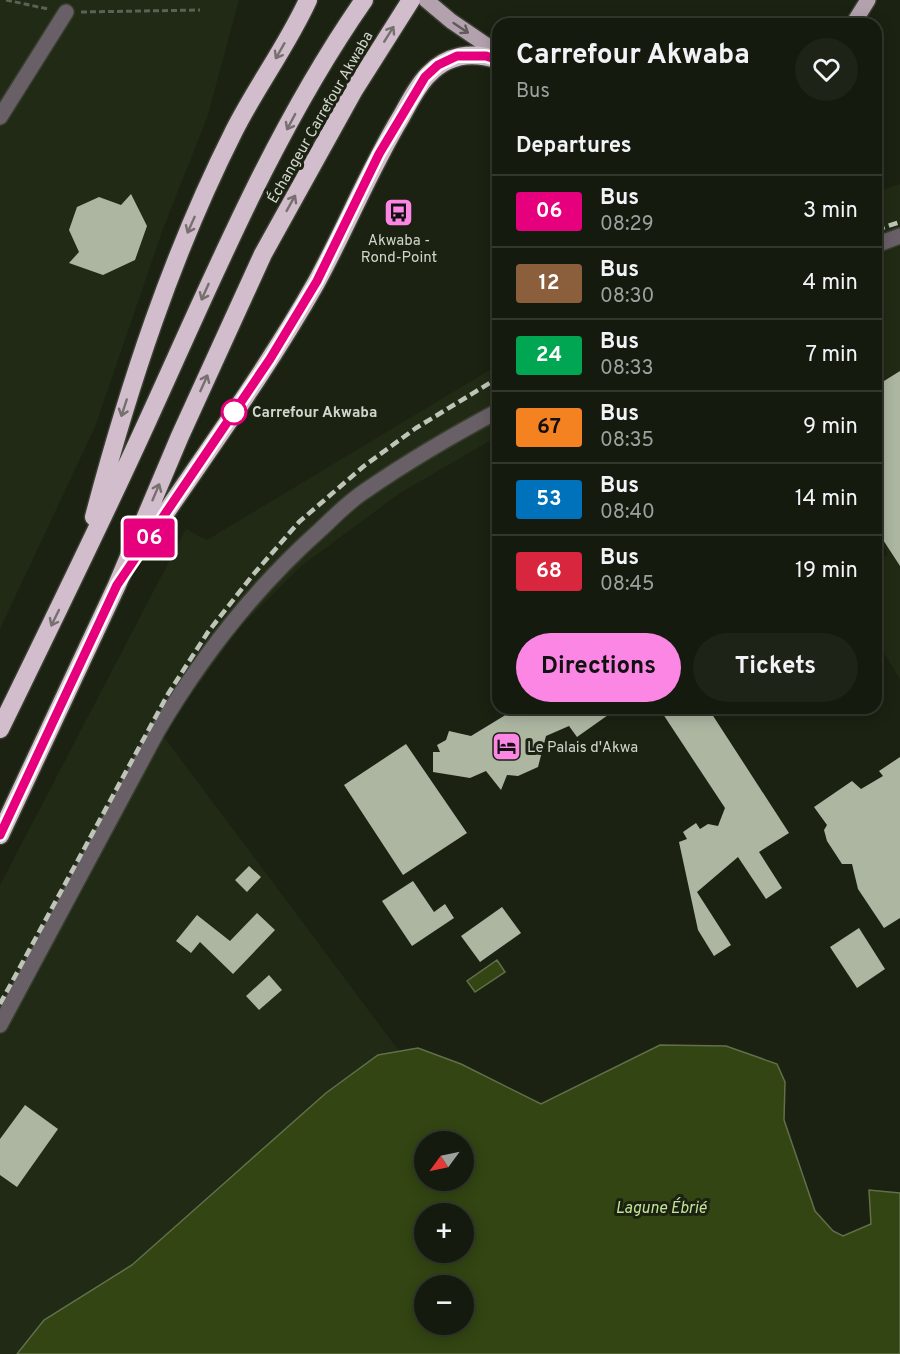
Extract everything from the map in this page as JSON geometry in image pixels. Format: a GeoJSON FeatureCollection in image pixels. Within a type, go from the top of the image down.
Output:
{"type":"FeatureCollection","features":[{"type":"Feature","properties":{"kind":"highway"},"geometry":{"type":"LineString","coordinates":[[0,729],[81,565],[122,410],[184,242],[234,131],[308,0]]}},
{"type":"Feature","properties":{"kind":"highway","name":"Échangeur Carrefour Akwaba"},"geometry":{"type":"LineString","coordinates":[[81,565],[229,239],[309,89],[364,0]]}},
{"type":"Feature","properties":{"kind":"highway","name":"Échangeur Carrefour Akwaba"},"geometry":{"type":"LineString","coordinates":[[117,585],[180,436],[263,254],[354,90],[411,0]]}},
{"type":"Feature","properties":{"kind":"highway"},"geometry":{"type":"LineString","coordinates":[[0,836],[117,585],[276,349],[317,281],[379,154],[425,77],[438,65],[457,56],[492,58]]}},
{"type":"Feature","properties":{"kind":"main road"},"geometry":{"type":"LineString","coordinates":[[426,0],[451,21],[492,49]]}},
{"type":"Feature","properties":{"kind":"main road"},"geometry":{"type":"LineString","coordinates":[[857,18],[868,0]]}},
{"type":"Feature","properties":{"kind":"street"},"geometry":{"type":"LineString","coordinates":[[0,117],[66,12]]}},
{"type":"Feature","properties":{"kind":"street"},"geometry":{"type":"LineString","coordinates":[[882,242],[900,236]]}},
{"type":"Feature","properties":{"kind":"street"},"geometry":{"type":"LineString","coordinates":[[0,1026],[176,699],[230,624],[290,557],[364,492],[492,415]]}},
{"type":"Feature","properties":{"kind":"path"},"geometry":{"type":"LineString","coordinates":[[6,0],[66,12],[200,10]]}},
{"type":"Feature","properties":{"kind":"shaded area"},"geometry":{"type":"Polygon","coordinates":[[[0,0],[239,0],[207,118],[163,229],[95,427],[0,629],[0,0]]]}},
{"type":"Feature","properties":{"kind":"shaded area"},"geometry":{"type":"Polygon","coordinates":[[[900,184],[900,679],[882,650],[882,558],[888,554],[882,544],[882,190],[900,184]]]}},
{"type":"Feature","properties":{"kind":"shaded area"},"geometry":{"type":"Polygon","coordinates":[[[492,369],[492,439],[400,493],[300,567],[240,627],[185,703],[164,737],[399,1051],[378,1055],[229,1177],[132,1265],[44,1320],[17,1354],[0,1354],[0,885],[186,529],[207,540],[492,369]]]}},
{"type":"Feature","properties":{"kind":"water"},"geometry":{"type":"Polygon","coordinates":[[[497,960],[505,972],[475,992],[467,981],[497,960]]]}},
{"type":"Feature","properties":{"kind":"water","name":"Lagune Ébrié"},"geometry":{"type":"Polygon","coordinates":[[[660,1045],[726,1046],[777,1064],[785,1082],[784,1120],[815,1211],[833,1231],[843,1236],[871,1224],[869,1190],[900,1193],[900,1354],[17,1354],[44,1320],[132,1265],[326,1093],[378,1055],[418,1048],[461,1064],[541,1104],[660,1045]]]}},
{"type":"Feature","properties":{"kind":"building"},"geometry":{"type":"Polygon","coordinates":[[[131,194],[147,226],[135,260],[103,275],[69,263],[79,252],[69,230],[77,207],[99,197],[121,205],[131,194]]]}},
{"type":"Feature","properties":{"kind":"building"},"geometry":{"type":"Polygon","coordinates":[[[900,371],[900,566],[882,538],[882,382],[900,371]]]}},
{"type":"Feature","properties":{"kind":"building"},"geometry":{"type":"Polygon","coordinates":[[[507,714],[610,714],[577,737],[569,726],[546,736],[538,767],[518,776],[507,775],[501,790],[486,771],[470,778],[433,772],[433,752],[440,752],[437,745],[446,740],[449,731],[471,736],[507,714]]]}},
{"type":"Feature","properties":{"kind":"building"},"geometry":{"type":"Polygon","coordinates":[[[663,714],[712,714],[789,833],[759,852],[782,888],[766,899],[738,857],[697,892],[731,945],[714,956],[698,930],[679,842],[687,839],[683,832],[696,823],[700,829],[708,824],[718,826],[725,808],[663,714]]]}},
{"type":"Feature","properties":{"kind":"building"},"geometry":{"type":"Polygon","coordinates":[[[406,744],[467,833],[403,875],[344,785],[406,744]]]}},
{"type":"Feature","properties":{"kind":"building"},"geometry":{"type":"Polygon","coordinates":[[[900,757],[900,918],[884,928],[858,889],[852,864],[842,864],[827,841],[824,830],[827,825],[814,807],[852,781],[861,789],[883,776],[879,771],[900,757]]]}},
{"type":"Feature","properties":{"kind":"building"},"geometry":{"type":"Polygon","coordinates":[[[249,866],[261,877],[247,892],[235,880],[249,866]]]}},
{"type":"Feature","properties":{"kind":"building"},"geometry":{"type":"Polygon","coordinates":[[[413,881],[434,912],[445,904],[454,918],[412,946],[382,901],[413,881]]]}},
{"type":"Feature","properties":{"kind":"building"},"geometry":{"type":"Polygon","coordinates":[[[502,907],[521,933],[480,962],[461,936],[502,907]]]}},
{"type":"Feature","properties":{"kind":"building"},"geometry":{"type":"Polygon","coordinates":[[[257,913],[275,930],[233,974],[200,942],[191,953],[176,941],[197,915],[230,941],[257,913]]]}},
{"type":"Feature","properties":{"kind":"building"},"geometry":{"type":"Polygon","coordinates":[[[859,928],[885,969],[857,988],[830,947],[859,928]]]}},
{"type":"Feature","properties":{"kind":"building"},"geometry":{"type":"Polygon","coordinates":[[[269,975],[282,990],[259,1010],[246,996],[269,975]]]}},
{"type":"Feature","properties":{"kind":"building"},"geometry":{"type":"Polygon","coordinates":[[[25,1105],[58,1129],[17,1187],[0,1175],[0,1139],[25,1105]]]}},
{"type":"Feature","properties":{"kind":"railway"},"geometry":{"type":"LineString","coordinates":[[882,228],[900,222]]}},
{"type":"Feature","properties":{"kind":"railway"},"geometry":{"type":"LineString","coordinates":[[0,1004],[168,694],[208,632],[252,576],[299,522],[364,466],[416,428],[492,382]]}},
{"type":"Feature","properties":{"kind":"bus line","name":"06"},"geometry":{"type":"LineString","coordinates":[[0,835],[117,585],[270,359],[317,281],[379,154],[425,77],[438,65],[457,56],[492,58]]}},
{"type":"Feature","properties":{"kind":"place","name":"Akwaba - Rond-Point"},"geometry":{"type":"Point","coordinates":[399,213]}},
{"type":"Feature","properties":{"kind":"place","name":"Carrefour Akwaba"},"geometry":{"type":"Point","coordinates":[234,412]}},
{"type":"Feature","properties":{"kind":"place","name":"Le Palais d'Akwa"},"geometry":{"type":"Point","coordinates":[506,747]}}]}
